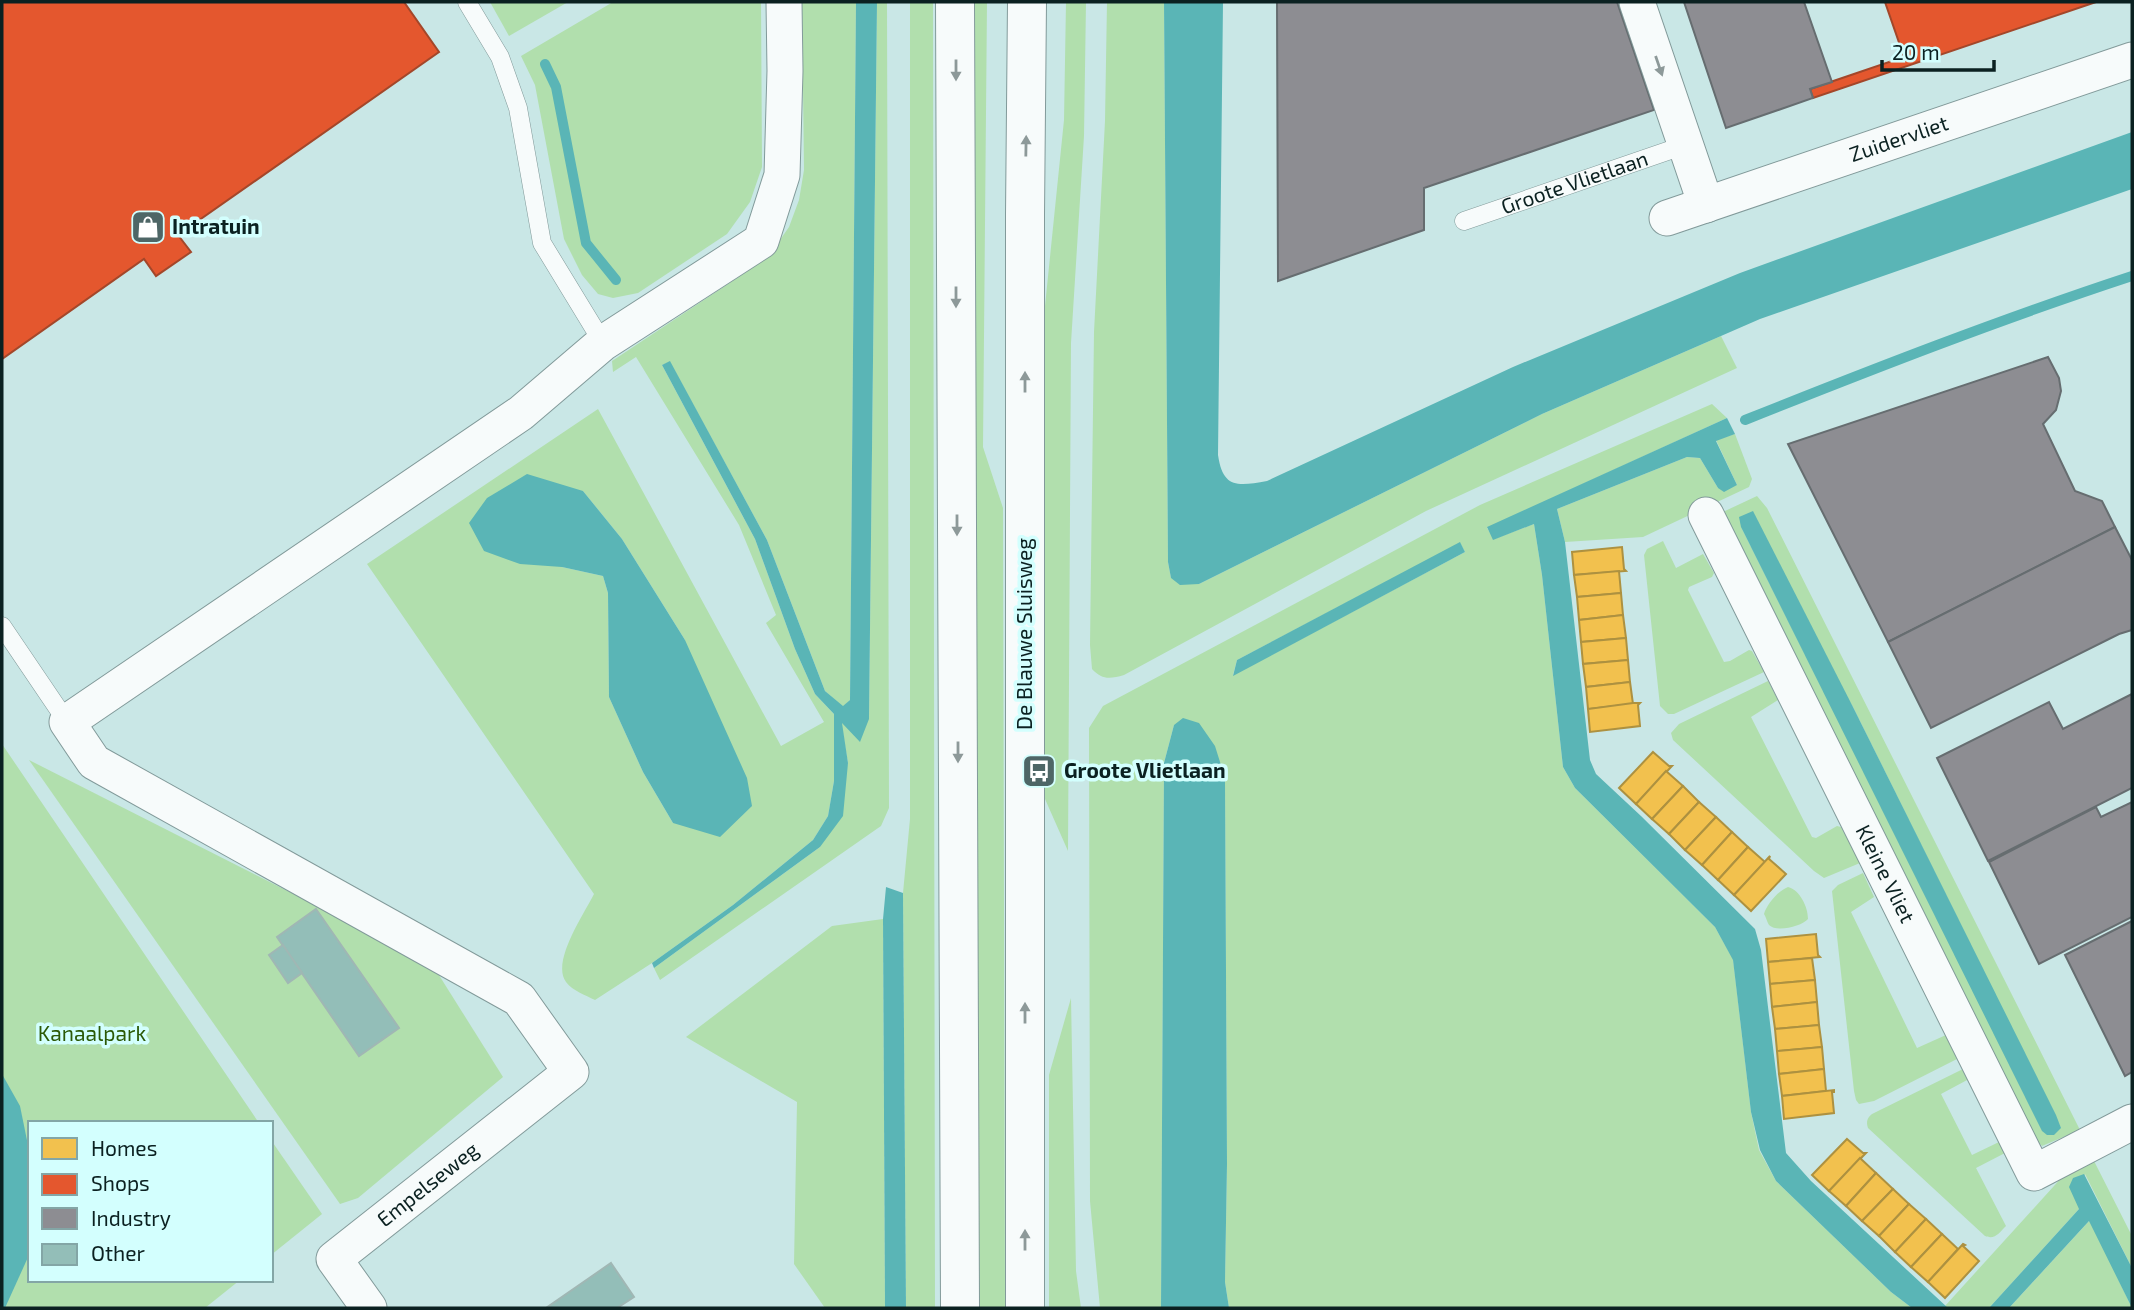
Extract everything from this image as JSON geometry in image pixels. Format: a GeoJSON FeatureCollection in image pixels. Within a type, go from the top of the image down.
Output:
{"type":"FeatureCollection","features":[{"type":"Feature","properties":{"kind":"main road"},"geometry":{"type":"LineString","coordinates":[[955,2],[960,1308]]}},
{"type":"Feature","properties":{"kind":"main road","name":"De Blauwe Sluisweg"},"geometry":{"type":"LineString","coordinates":[[1025,1308],[1027,2]]}},
{"type":"Feature","properties":{"kind":"street"},"geometry":{"type":"LineString","coordinates":[[67,722],[522,413],[603,343],[761,241],[782,175],[784,2]]}},
{"type":"Feature","properties":{"kind":"street"},"geometry":{"type":"LineString","coordinates":[[1637,2],[1706,205]]}},
{"type":"Feature","properties":{"kind":"street","name":"Zuidervliet"},"geometry":{"type":"LineString","coordinates":[[1667,219],[2132,60]]}},
{"type":"Feature","properties":{"kind":"street","name":"Kleine Vliet"},"geometry":{"type":"LineString","coordinates":[[1706,515],[2034,1173],[2132,1122]]}},
{"type":"Feature","properties":{"kind":"street","name":"Empelseweg"},"geometry":{"type":"LineString","coordinates":[[67,722],[94,762],[519,999],[571,1072],[334,1259],[369,1308]]}},
{"type":"Feature","properties":{"kind":"lane"},"geometry":{"type":"LineString","coordinates":[[467,2],[500,57],[518,108],[542,243],[603,343]]}},
{"type":"Feature","properties":{"kind":"lane","name":"Groote Vlietlaan"},"geometry":{"type":"LineString","coordinates":[[1464,221],[1685,145]]}},
{"type":"Feature","properties":{"kind":"lane"},"geometry":{"type":"LineString","coordinates":[[2,626],[67,722]]}},
{"type":"Feature","properties":{"kind":"green space"},"geometry":{"type":"Polygon","coordinates":[[[490,2],[568,2],[509,36],[490,2]]]}},
{"type":"Feature","properties":{"kind":"green space"},"geometry":{"type":"Polygon","coordinates":[[[613,2],[761,2],[762,167],[750,202],[727,234],[638,293],[613,298],[598,294],[582,275],[564,239],[535,85],[521,56],[613,2]]]}},
{"type":"Feature","properties":{"kind":"green space"},"geometry":{"type":"Polygon","coordinates":[[[802,2],[856,2],[850,700],[843,707],[825,691],[767,540],[670,362],[662,365],[755,539],[795,649],[815,694],[834,714],[834,781],[828,816],[813,840],[733,905],[595,1000],[572,988],[562,973],[571,938],[594,894],[367,564],[598,409],[781,746],[824,722],[766,623],[776,615],[739,525],[636,357],[613,372],[612,361],[743,274],[773,250],[789,227],[799,200],[804,170],[802,2]],[[583,491],[562,567],[603,576],[608,593],[609,697],[643,772],[673,823],[685,640],[622,539],[583,491]]]}},
{"type":"Feature","properties":{"kind":"green space"},"geometry":{"type":"Polygon","coordinates":[[[877,2],[887,2],[889,808],[881,826],[660,980],[654,968],[820,847],[848,763],[841,722],[869,719],[877,2]]]}},
{"type":"Feature","properties":{"kind":"green space"},"geometry":{"type":"Polygon","coordinates":[[[910,2],[933,2],[935,1308],[906,1308],[903,893],[910,819],[910,2]]]}},
{"type":"Feature","properties":{"kind":"green space"},"geometry":{"type":"Polygon","coordinates":[[[974,2],[987,2],[983,447],[1003,508],[1005,1308],[977,1308],[974,2]]]}},
{"type":"Feature","properties":{"kind":"green space"},"geometry":{"type":"Polygon","coordinates":[[[1066,2],[1086,2],[1084,136],[1071,343],[1068,851],[1045,799],[1045,306],[1064,120],[1066,2]]]}},
{"type":"Feature","properties":{"kind":"green space"},"geometry":{"type":"Polygon","coordinates":[[[1107,2],[1164,2],[1168,562],[1171,578],[1199,584],[1542,414],[1721,336],[1737,368],[1426,511],[1124,675],[1110,678],[1099,675],[1092,669],[1090,645],[1094,332],[1105,121],[1107,2]]]}},
{"type":"Feature","properties":{"kind":"green space"},"geometry":{"type":"Polygon","coordinates":[[[1712,404],[1727,418],[1487,528],[1494,539],[1534,524],[1563,767],[1575,788],[1715,927],[1733,959],[1751,1112],[1759,1150],[1776,1181],[1891,1292],[1912,1308],[1229,1308],[1225,1282],[1225,778],[1174,725],[1164,763],[1161,1308],[1100,1308],[1090,1201],[1089,728],[1103,706],[1480,505],[1712,404]],[[1460,543],[1237,660],[1233,675],[1465,552],[1460,543]]]}},
{"type":"Feature","properties":{"kind":"green space"},"geometry":{"type":"Polygon","coordinates":[[[1735,434],[1752,479],[1749,487],[1643,537],[1565,542],[1557,509],[1687,457],[1700,458],[1718,488],[1737,485],[1716,440],[1735,434]]]}},
{"type":"Feature","properties":{"kind":"green space"},"geometry":{"type":"Polygon","coordinates":[[[1757,496],[1767,508],[2080,1130],[2042,1146],[2031,1135],[1723,520],[1725,511],[1757,496]],[[1741,527],[1939,922],[2061,1128],[1853,707],[1741,527]]]}},
{"type":"Feature","properties":{"kind":"green space"},"geometry":{"type":"Polygon","coordinates":[[[1663,541],[1676,568],[1703,554],[1714,573],[1712,577],[1689,587],[1688,590],[1724,662],[1749,650],[1764,672],[1674,714],[1668,714],[1660,706],[1644,555],[1647,549],[1663,541]]]}},
{"type":"Feature","properties":{"kind":"green space"},"geometry":{"type":"Polygon","coordinates":[[[1768,681],[1778,700],[1751,717],[1812,837],[1816,838],[1837,826],[1841,827],[1860,863],[1824,878],[1673,740],[1671,733],[1679,724],[1768,681]]]}},
{"type":"Feature","properties":{"kind":"green space","name":"Kanaalpark"},"geometry":{"type":"Polygon","coordinates":[[[2,744],[258,1121],[28,1121],[28,1282],[238,1282],[205,1308],[2,1308],[2,744]]]}},
{"type":"Feature","properties":{"kind":"green space"},"geometry":{"type":"Polygon","coordinates":[[[29,760],[432,964],[503,1077],[358,1198],[340,1204],[29,760]]]}},
{"type":"Feature","properties":{"kind":"green space"},"geometry":{"type":"Polygon","coordinates":[[[1863,873],[1874,897],[1851,912],[1917,1048],[1946,1035],[1957,1059],[1874,1101],[1859,1104],[1854,1091],[1832,891],[1838,885],[1863,873]]]}},
{"type":"Feature","properties":{"kind":"green space"},"geometry":{"type":"Polygon","coordinates":[[[1788,887],[1802,900],[1808,919],[1789,928],[1773,927],[1769,925],[1764,914],[1773,898],[1788,887]]]}},
{"type":"Feature","properties":{"kind":"green space"},"geometry":{"type":"Polygon","coordinates":[[[883,919],[885,1308],[825,1308],[794,1264],[797,1102],[686,1037],[832,926],[883,919]]]}},
{"type":"Feature","properties":{"kind":"green space"},"geometry":{"type":"Polygon","coordinates":[[[1071,998],[1076,1271],[1081,1308],[1049,1308],[1049,1075],[1071,998]]]}},
{"type":"Feature","properties":{"kind":"green space"},"geometry":{"type":"Polygon","coordinates":[[[1963,1069],[1969,1079],[1941,1094],[1972,1155],[1999,1142],[2005,1153],[1976,1168],[2006,1226],[1992,1237],[1985,1236],[1867,1126],[1872,1114],[1963,1069]]]}},
{"type":"Feature","properties":{"kind":"green space"},"geometry":{"type":"Polygon","coordinates":[[[273,1143],[322,1214],[273,1253],[273,1143]]]}},
{"type":"Feature","properties":{"kind":"green space"},"geometry":{"type":"Polygon","coordinates":[[[2094,1161],[2132,1236],[2132,1268],[2085,1174],[2079,1209],[1989,1308],[1945,1306],[2063,1176],[2094,1161]]]}},
{"type":"Feature","properties":{"kind":"green space"},"geometry":{"type":"Polygon","coordinates":[[[2090,1220],[2132,1308],[2009,1308],[2090,1220]]]}},
{"type":"Feature","properties":{"kind":"water"},"geometry":{"type":"Polygon","coordinates":[[[856,2],[877,2],[869,719],[860,742],[842,723],[848,763],[843,816],[820,847],[654,968],[652,963],[733,905],[813,840],[828,816],[834,781],[834,714],[815,694],[795,649],[755,539],[662,365],[670,361],[767,540],[825,691],[843,706],[850,700],[856,2]]]}},
{"type":"Feature","properties":{"kind":"water"},"geometry":{"type":"Polygon","coordinates":[[[1164,2],[1223,2],[1218,455],[1224,474],[1234,483],[1267,481],[1513,367],[1740,273],[2132,132],[2132,189],[1760,319],[1542,414],[1199,584],[1180,585],[1171,578],[1168,562],[1164,2]]]}},
{"type":"Feature","properties":{"kind":"water"},"geometry":{"type":"Polygon","coordinates":[[[1727,418],[1735,434],[1716,441],[1737,485],[1724,492],[1718,488],[1700,458],[1687,457],[1557,509],[1565,542],[1590,760],[1596,774],[1755,929],[1761,950],[1786,1153],[1811,1181],[1948,1308],[1912,1308],[1891,1292],[1776,1181],[1760,1150],[1751,1112],[1733,960],[1715,927],[1575,788],[1563,767],[1534,524],[1493,540],[1487,527],[1727,418]]]}},
{"type":"Feature","properties":{"kind":"water"},"geometry":{"type":"Polygon","coordinates":[[[527,474],[583,491],[622,539],[685,640],[747,778],[752,806],[720,837],[673,823],[643,772],[609,697],[608,593],[603,576],[562,567],[520,564],[484,551],[469,523],[487,498],[527,474]]]}},
{"type":"Feature","properties":{"kind":"water"},"geometry":{"type":"Polygon","coordinates":[[[1753,511],[2056,1115],[2061,1128],[2054,1135],[2047,1135],[2042,1131],[1741,527],[1739,517],[1753,511]]]}},
{"type":"Feature","properties":{"kind":"water"},"geometry":{"type":"Polygon","coordinates":[[[1460,542],[1465,552],[1233,676],[1237,660],[1460,542]]]}},
{"type":"Feature","properties":{"kind":"water"},"geometry":{"type":"Polygon","coordinates":[[[1183,718],[1199,723],[1215,746],[1225,778],[1225,1282],[1229,1308],[1161,1308],[1164,763],[1174,725],[1183,718]]]}},
{"type":"Feature","properties":{"kind":"water"},"geometry":{"type":"Polygon","coordinates":[[[886,887],[903,893],[906,1308],[885,1308],[883,919],[886,887]]]}},
{"type":"Feature","properties":{"kind":"water"},"geometry":{"type":"Polygon","coordinates":[[[2,1074],[20,1106],[28,1145],[28,1257],[5,1308],[2,1308],[2,1074]]]}},
{"type":"Feature","properties":{"kind":"water"},"geometry":{"type":"Polygon","coordinates":[[[2084,1174],[2132,1268],[2132,1308],[2089,1221],[2009,1308],[1989,1308],[2079,1209],[2069,1187],[2073,1178],[2084,1174]]]}},
{"type":"Feature","properties":{"kind":"building: Homes"},"geometry":{"type":"Polygon","coordinates":[[[1622,547],[1626,571],[1574,575],[1572,552],[1622,547]]]}},
{"type":"Feature","properties":{"kind":"building: Homes"},"geometry":{"type":"Polygon","coordinates":[[[1619,571],[1621,593],[1577,597],[1574,575],[1619,571]]]}},
{"type":"Feature","properties":{"kind":"building: Homes"},"geometry":{"type":"Polygon","coordinates":[[[1621,593],[1623,615],[1579,620],[1577,597],[1621,593]]]}},
{"type":"Feature","properties":{"kind":"building: Homes"},"geometry":{"type":"Polygon","coordinates":[[[1623,615],[1626,638],[1581,642],[1579,620],[1623,615]]]}},
{"type":"Feature","properties":{"kind":"building: Homes"},"geometry":{"type":"Polygon","coordinates":[[[1626,638],[1628,660],[1583,664],[1581,642],[1626,638]]]}},
{"type":"Feature","properties":{"kind":"building: Homes"},"geometry":{"type":"Polygon","coordinates":[[[1628,660],[1630,682],[1586,687],[1583,664],[1628,660]]]}},
{"type":"Feature","properties":{"kind":"building: Homes"},"geometry":{"type":"Polygon","coordinates":[[[1630,682],[1633,704],[1588,709],[1586,687],[1630,682]]]}},
{"type":"Feature","properties":{"kind":"building: Homes"},"geometry":{"type":"Polygon","coordinates":[[[1640,703],[1640,726],[1590,732],[1588,709],[1640,703]]]}},
{"type":"Feature","properties":{"kind":"building: Homes"},"geometry":{"type":"Polygon","coordinates":[[[1653,752],[1672,766],[1636,804],[1619,788],[1653,752]]]}},
{"type":"Feature","properties":{"kind":"building: Homes"},"geometry":{"type":"Polygon","coordinates":[[[1666,771],[1683,786],[1652,819],[1636,804],[1666,771]]]}},
{"type":"Feature","properties":{"kind":"building: Homes"},"geometry":{"type":"Polygon","coordinates":[[[1683,786],[1699,802],[1669,834],[1652,819],[1683,786]]]}},
{"type":"Feature","properties":{"kind":"building: Homes"},"geometry":{"type":"Polygon","coordinates":[[[1699,802],[1716,817],[1685,850],[1669,834],[1699,802]]]}},
{"type":"Feature","properties":{"kind":"building: Homes"},"geometry":{"type":"Polygon","coordinates":[[[1716,817],[1732,832],[1702,865],[1685,850],[1716,817]]]}},
{"type":"Feature","properties":{"kind":"building: Homes"},"geometry":{"type":"Polygon","coordinates":[[[1732,832],[1748,847],[1718,880],[1702,865],[1732,832]]]}},
{"type":"Feature","properties":{"kind":"building: Homes"},"geometry":{"type":"Polygon","coordinates":[[[1748,847],[1765,862],[1734,895],[1718,880],[1748,847]]]}},
{"type":"Feature","properties":{"kind":"building: Homes"},"geometry":{"type":"Polygon","coordinates":[[[1770,856],[1769,859],[1786,874],[1751,911],[1734,895],[1770,856]]]}},
{"type":"Feature","properties":{"kind":"building: Homes"},"geometry":{"type":"Polygon","coordinates":[[[1816,934],[1820,957],[1768,962],[1766,939],[1816,934]]]}},
{"type":"Feature","properties":{"kind":"building: Homes"},"geometry":{"type":"Polygon","coordinates":[[[1812,958],[1815,980],[1770,984],[1768,962],[1812,958]]]}},
{"type":"Feature","properties":{"kind":"building: Homes"},"geometry":{"type":"Polygon","coordinates":[[[1815,980],[1817,1002],[1772,1007],[1770,984],[1815,980]]]}},
{"type":"Feature","properties":{"kind":"building: Homes"},"geometry":{"type":"Polygon","coordinates":[[[1817,1002],[1819,1025],[1775,1029],[1772,1007],[1817,1002]]]}},
{"type":"Feature","properties":{"kind":"building: Homes"},"geometry":{"type":"Polygon","coordinates":[[[1819,1025],[1822,1047],[1777,1051],[1775,1029],[1819,1025]]]}},
{"type":"Feature","properties":{"kind":"building: Homes"},"geometry":{"type":"Polygon","coordinates":[[[1822,1047],[1824,1069],[1779,1074],[1777,1051],[1822,1047]]]}},
{"type":"Feature","properties":{"kind":"building: Homes"},"geometry":{"type":"Polygon","coordinates":[[[1824,1069],[1826,1091],[1782,1096],[1779,1074],[1824,1069]]]}},
{"type":"Feature","properties":{"kind":"building: Homes"},"geometry":{"type":"Polygon","coordinates":[[[1834,1090],[1834,1113],[1784,1119],[1782,1096],[1834,1090]]]}},
{"type":"Feature","properties":{"kind":"building: Homes"},"geometry":{"type":"Polygon","coordinates":[[[1847,1139],[1866,1153],[1829,1191],[1812,1175],[1847,1139]]]}},
{"type":"Feature","properties":{"kind":"building: Homes"},"geometry":{"type":"Polygon","coordinates":[[[1860,1158],[1876,1173],[1846,1206],[1829,1191],[1860,1158]]]}},
{"type":"Feature","properties":{"kind":"building: Homes"},"geometry":{"type":"Polygon","coordinates":[[[1876,1173],[1893,1189],[1862,1221],[1846,1206],[1876,1173]]]}},
{"type":"Feature","properties":{"kind":"building: Homes"},"geometry":{"type":"Polygon","coordinates":[[[1893,1189],[1909,1204],[1879,1236],[1862,1221],[1893,1189]]]}},
{"type":"Feature","properties":{"kind":"building: Homes"},"geometry":{"type":"Polygon","coordinates":[[[1909,1204],[1926,1219],[1895,1252],[1879,1236],[1909,1204]]]}},
{"type":"Feature","properties":{"kind":"building: Homes"},"geometry":{"type":"Polygon","coordinates":[[[1926,1219],[1942,1234],[1911,1267],[1895,1252],[1926,1219]]]}},
{"type":"Feature","properties":{"kind":"building: Homes"},"geometry":{"type":"Polygon","coordinates":[[[1942,1234],[1958,1249],[1928,1282],[1911,1267],[1942,1234]]]}},
{"type":"Feature","properties":{"kind":"building: Homes"},"geometry":{"type":"Polygon","coordinates":[[[1963,1244],[1979,1261],[1945,1298],[1928,1282],[1963,1244]]]}},
{"type":"Feature","properties":{"kind":"building: Shops"},"geometry":{"type":"Polygon","coordinates":[[[2,2],[404,2],[439,52],[178,235],[191,252],[156,276],[144,259],[2,359],[2,2]]]}},
{"type":"Feature","properties":{"kind":"building: Shops"},"geometry":{"type":"Polygon","coordinates":[[[1885,2],[2096,2],[1813,98],[1810,89],[1904,57],[1885,2]]]}},
{"type":"Feature","properties":{"kind":"building: Industry"},"geometry":{"type":"Polygon","coordinates":[[[1277,2],[1617,2],[1654,110],[1424,188],[1424,230],[1278,281],[1277,2]]]}},
{"type":"Feature","properties":{"kind":"building: Industry"},"geometry":{"type":"Polygon","coordinates":[[[1684,2],[1804,2],[1832,82],[1810,89],[1813,98],[1726,128],[1684,2]]]}},
{"type":"Feature","properties":{"kind":"building: Industry"},"geometry":{"type":"Polygon","coordinates":[[[2048,357],[2059,378],[2061,391],[2056,410],[2043,424],[2075,491],[2102,501],[2115,527],[1888,642],[1788,444],[2048,357]]]}},
{"type":"Feature","properties":{"kind":"building: Industry"},"geometry":{"type":"Polygon","coordinates":[[[2115,527],[2132,560],[2132,630],[2119,634],[1931,728],[1888,642],[2115,527]]]}},
{"type":"Feature","properties":{"kind":"building: Industry"},"geometry":{"type":"Polygon","coordinates":[[[2132,694],[2132,788],[1988,861],[1937,758],[2049,702],[2063,729],[2132,694]]]}},
{"type":"Feature","properties":{"kind":"building: Industry"},"geometry":{"type":"Polygon","coordinates":[[[2132,802],[2132,917],[2039,964],[1989,862],[2096,807],[2101,817],[2132,802]]]}},
{"type":"Feature","properties":{"kind":"building: Industry"},"geometry":{"type":"Polygon","coordinates":[[[2132,921],[2132,1072],[2125,1076],[2065,955],[2132,921]]]}},
{"type":"Feature","properties":{"kind":"building: Other"},"geometry":{"type":"Polygon","coordinates":[[[316,909],[399,1028],[359,1056],[277,937],[316,909]]]}},
{"type":"Feature","properties":{"kind":"building: Other"},"geometry":{"type":"Polygon","coordinates":[[[283,945],[302,973],[288,983],[269,955],[283,945]]]}},
{"type":"Feature","properties":{"kind":"building: Other"},"geometry":{"type":"Polygon","coordinates":[[[611,1263],[634,1297],[617,1308],[546,1308],[611,1263]]]}},
{"type":"Feature","properties":{"kind":"waterway"},"geometry":{"type":"LineString","coordinates":[[545,64],[556,87],[586,243],[616,280]]}},
{"type":"Feature","properties":{"kind":"waterway"},"geometry":{"type":"LineString","coordinates":[[1745,420],[1937,345],[2132,276]]}},
{"type":"Feature","properties":{"kind":"place","name":"Intratuin"},"geometry":{"type":"Point","coordinates":[148,227]}},
{"type":"Feature","properties":{"kind":"place","name":"Groote Vlietlaan"},"geometry":{"type":"Point","coordinates":[1039,771]}}]}
